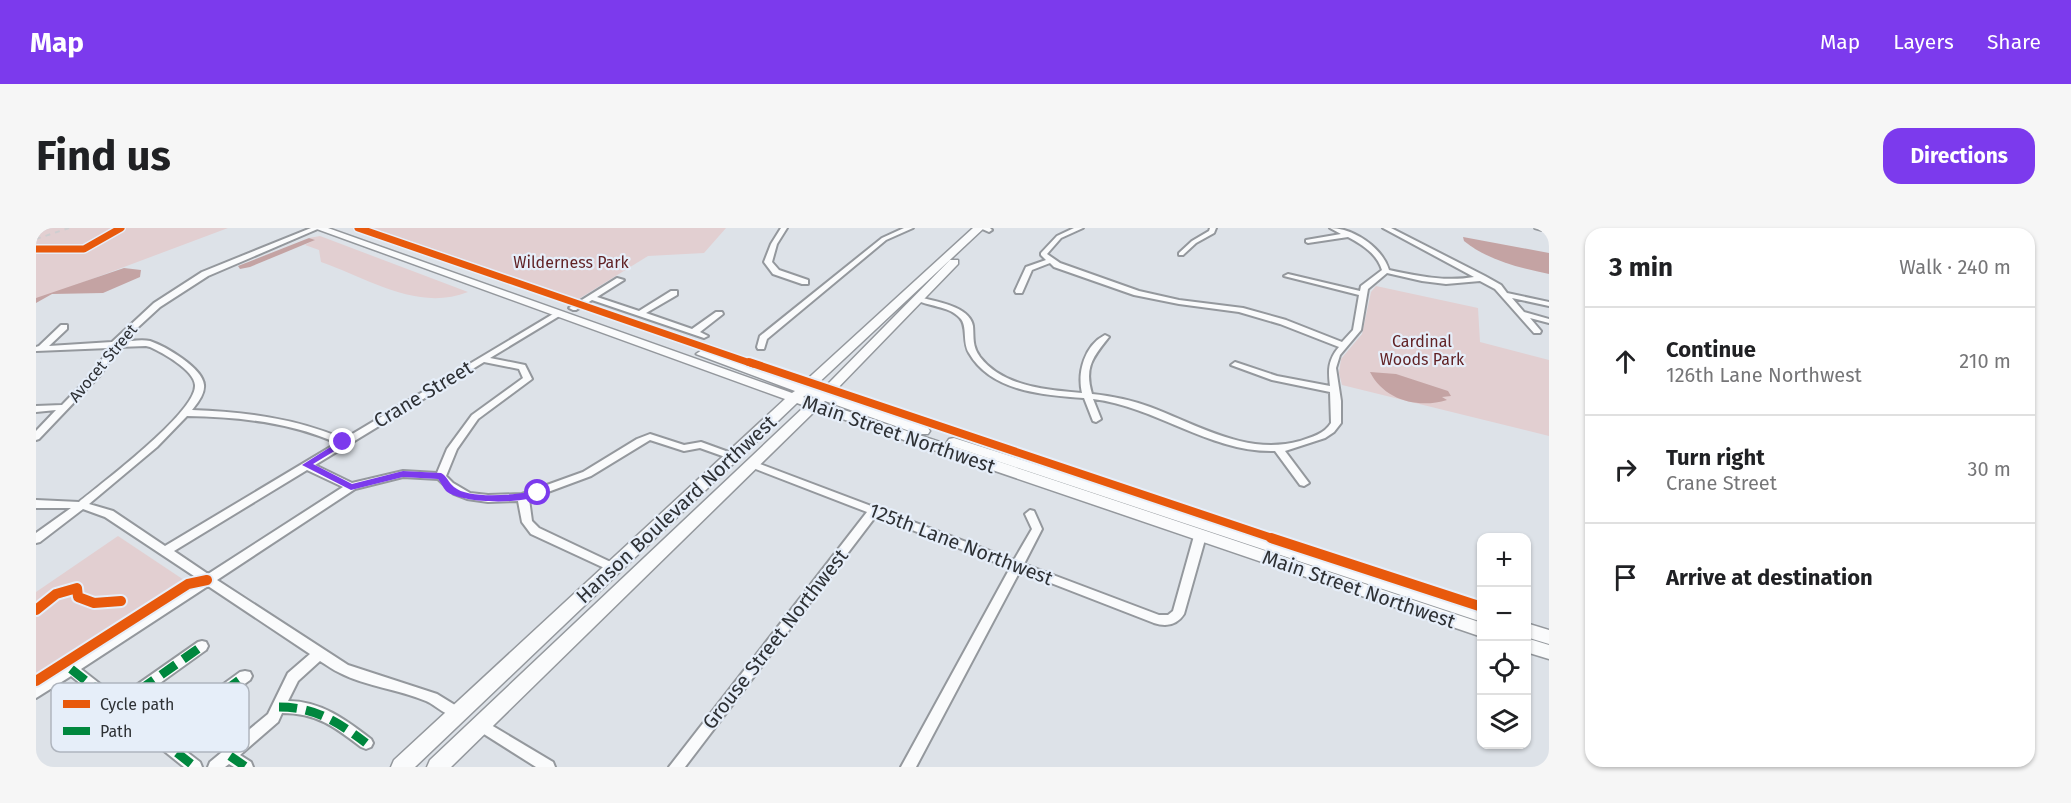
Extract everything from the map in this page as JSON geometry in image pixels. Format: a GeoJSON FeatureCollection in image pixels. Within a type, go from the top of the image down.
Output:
{"type":"FeatureCollection","features":[{"type":"Feature","properties":{"kind":"main road","name":"Main Street Northwest"},"geometry":{"type":"LineString","coordinates":[[318,228],[558,313],[799,393]]}},
{"type":"Feature","properties":{"kind":"main road","name":"Main Street Northwest"},"geometry":{"type":"LineString","coordinates":[[332,228],[365,237]]}},
{"type":"Feature","properties":{"kind":"main road","name":"Main Street Northwest"},"geometry":{"type":"LineString","coordinates":[[341,228],[573,308],[818,400],[1200,536],[1445,610],[1477,614]]}},
{"type":"Feature","properties":{"kind":"main road","name":"Hanson Boulevard Northwest"},"geometry":{"type":"LineString","coordinates":[[437,767],[818,400],[986,229]]}},
{"type":"Feature","properties":{"kind":"main road","name":"Hanson Boulevard Northwest"},"geometry":{"type":"LineString","coordinates":[[401,767],[799,393],[986,229]]}},
{"type":"Feature","properties":{"kind":"main road","name":"Main Street Northwest"},"geometry":{"type":"LineString","coordinates":[[818,400],[936,436],[1445,610],[1477,627]]}},
{"type":"Feature","properties":{"kind":"main road"},"geometry":{"type":"LineString","coordinates":[[1531,631],[1549,637]]}},
{"type":"Feature","properties":{"kind":"main road"},"geometry":{"type":"LineString","coordinates":[[1531,646],[1549,652]]}},
{"type":"Feature","properties":{"kind":"main road"},"geometry":{"type":"LineString","coordinates":[[479,694],[481,725]]}},
{"type":"Feature","properties":{"kind":"street","name":"Avocet Street"},"geometry":{"type":"LineString","coordinates":[[36,437],[98,372],[116,343],[157,305],[230,259],[307,228]]}},
{"type":"Feature","properties":{"kind":"street","name":"Avocet Street"},"geometry":{"type":"LineString","coordinates":[[205,274],[318,228]]}},
{"type":"Feature","properties":{"kind":"street"},"geometry":{"type":"LineString","coordinates":[[784,228],[774,244],[768,262],[776,272],[805,282]]}},
{"type":"Feature","properties":{"kind":"street"},"geometry":{"type":"LineString","coordinates":[[761,347],[763,338],[884,239],[910,228]]}},
{"type":"Feature","properties":{"kind":"street"},"geometry":{"type":"LineString","coordinates":[[1080,228],[1064,233],[1051,244],[1043,254],[1049,261],[1137,293],[1179,302],[1240,310],[1283,322],[1344,346]]}},
{"type":"Feature","properties":{"kind":"street"},"geometry":{"type":"LineString","coordinates":[[1181,254],[1194,242],[1212,232],[1213,228]]}},
{"type":"Feature","properties":{"kind":"street"},"geometry":{"type":"LineString","coordinates":[[1333,228],[1348,235],[1379,257],[1386,272]]}},
{"type":"Feature","properties":{"kind":"street"},"geometry":{"type":"LineString","coordinates":[[1386,228],[1482,278],[1508,295],[1537,331]]}},
{"type":"Feature","properties":{"kind":"street"},"geometry":{"type":"LineString","coordinates":[[1308,241],[1348,235]]}},
{"type":"Feature","properties":{"kind":"street"},"geometry":{"type":"LineString","coordinates":[[1019,291],[1029,269],[1049,261]]}},
{"type":"Feature","properties":{"kind":"street"},"geometry":{"type":"LineString","coordinates":[[918,299],[956,311],[966,318],[970,327],[970,349],[992,373],[1014,384],[1042,392],[1088,396],[1147,408],[1224,440],[1278,448],[1303,445],[1332,430],[1337,414],[1332,368],[1344,346],[1357,330],[1364,288],[1386,272],[1436,281],[1458,282],[1482,278]]}},
{"type":"Feature","properties":{"kind":"street"},"geometry":{"type":"LineString","coordinates":[[1288,276],[1363,294]]}},
{"type":"Feature","properties":{"kind":"street"},"geometry":{"type":"LineString","coordinates":[[573,308],[620,280]]}},
{"type":"Feature","properties":{"kind":"street"},"geometry":{"type":"LineString","coordinates":[[640,314],[674,293]]}},
{"type":"Feature","properties":{"kind":"street"},"geometry":{"type":"LineString","coordinates":[[1508,295],[1549,304]]}},
{"type":"Feature","properties":{"kind":"street"},"geometry":{"type":"LineString","coordinates":[[591,297],[704,336]]}},
{"type":"Feature","properties":{"kind":"street","name":"Crane Street"},"geometry":{"type":"LineString","coordinates":[[164,552],[558,313]]}},
{"type":"Feature","properties":{"kind":"street"},"geometry":{"type":"LineString","coordinates":[[693,332],[719,314]]}},
{"type":"Feature","properties":{"kind":"street"},"geometry":{"type":"LineString","coordinates":[[1523,314],[1549,321]]}},
{"type":"Feature","properties":{"kind":"street"},"geometry":{"type":"LineString","coordinates":[[39,348],[64,327]]}},
{"type":"Feature","properties":{"kind":"street"},"geometry":{"type":"LineString","coordinates":[[1096,419],[1083,382],[1083,367],[1105,337]]}},
{"type":"Feature","properties":{"kind":"street"},"geometry":{"type":"LineString","coordinates":[[36,539],[128,467],[185,413],[200,389],[198,376],[154,345],[140,342],[39,348]]}},
{"type":"Feature","properties":{"kind":"street"},"geometry":{"type":"LineString","coordinates":[[441,476],[464,430],[475,417],[528,379],[522,367],[482,359]]}},
{"type":"Feature","properties":{"kind":"street"},"geometry":{"type":"LineString","coordinates":[[1235,365],[1275,378],[1335,390]]}},
{"type":"Feature","properties":{"kind":"street"},"geometry":{"type":"LineString","coordinates":[[36,409],[66,407]]}},
{"type":"Feature","properties":{"kind":"street"},"geometry":{"type":"LineString","coordinates":[[185,413],[231,415],[289,424],[317,431],[343,442]]}},
{"type":"Feature","properties":{"kind":"street"},"geometry":{"type":"LineString","coordinates":[[441,476],[450,489],[460,495],[523,497],[587,474],[650,437],[684,448],[701,444],[731,456]]}},
{"type":"Feature","properties":{"kind":"street"},"geometry":{"type":"LineString","coordinates":[[1278,448],[1304,483]]}},
{"type":"Feature","properties":{"kind":"street","name":"125th Lane Northwest"},"geometry":{"type":"LineString","coordinates":[[752,464],[1158,620],[1170,620],[1178,614],[1200,536]]}},
{"type":"Feature","properties":{"kind":"street"},"geometry":{"type":"LineString","coordinates":[[306,465],[351,487]]}},
{"type":"Feature","properties":{"kind":"street"},"geometry":{"type":"LineString","coordinates":[[36,692],[351,487],[403,474],[441,476]]}},
{"type":"Feature","properties":{"kind":"street"},"geometry":{"type":"LineString","coordinates":[[523,497],[526,522],[535,531],[613,568]]}},
{"type":"Feature","properties":{"kind":"street"},"geometry":{"type":"LineString","coordinates":[[36,504],[82,505],[109,514],[164,552],[356,675],[448,704],[458,714]]}},
{"type":"Feature","properties":{"kind":"street","name":"Grouse Street Northwest"},"geometry":{"type":"LineString","coordinates":[[675,767],[874,511]]}},
{"type":"Feature","properties":{"kind":"street"},"geometry":{"type":"LineString","coordinates":[[908,767],[1037,529],[1030,514]]}},
{"type":"Feature","properties":{"kind":"street"},"geometry":{"type":"LineString","coordinates":[[150,683],[202,646]]}},
{"type":"Feature","properties":{"kind":"street"},"geometry":{"type":"LineString","coordinates":[[249,740],[261,730],[279,707],[293,677],[320,653]]}},
{"type":"Feature","properties":{"kind":"street"},"geometry":{"type":"LineString","coordinates":[[71,669],[88,683]]}},
{"type":"Feature","properties":{"kind":"street"},"geometry":{"type":"LineString","coordinates":[[235,683],[245,676]]}},
{"type":"Feature","properties":{"kind":"street"},"geometry":{"type":"LineString","coordinates":[[279,707],[296,706],[325,713],[366,743]]}},
{"type":"Feature","properties":{"kind":"street"},"geometry":{"type":"LineString","coordinates":[[481,725],[548,767]]}},
{"type":"Feature","properties":{"kind":"street"},"geometry":{"type":"LineString","coordinates":[[176,752],[195,767]]}},
{"type":"Feature","properties":{"kind":"street"},"geometry":{"type":"LineString","coordinates":[[216,767],[235,752]]}},
{"type":"Feature","properties":{"kind":"street"},"geometry":{"type":"LineString","coordinates":[[230,756],[246,767]]}},
{"type":"Feature","properties":{"kind":"green space"},"geometry":{"type":"Polygon","coordinates":[[[36,228],[228,228],[36,300],[36,228]]]}},
{"type":"Feature","properties":{"kind":"green space","name":"Wilderness Park"},"geometry":{"type":"Polygon","coordinates":[[[364,228],[726,228],[704,253],[648,256],[577,300],[364,228]]]}},
{"type":"Feature","properties":{"kind":"green space"},"geometry":{"type":"Polygon","coordinates":[[[320,236],[468,292],[449,297],[430,298],[411,296],[375,284],[321,262],[319,250],[305,245],[314,240],[309,238],[320,236]]]}},
{"type":"Feature","properties":{"kind":"green space","name":"Cardinal Woods Park"},"geometry":{"type":"Polygon","coordinates":[[[1376,286],[1478,308],[1480,342],[1549,360],[1549,436],[1342,385],[1339,373],[1341,359],[1362,334],[1371,292],[1376,286]]]}},
{"type":"Feature","properties":{"kind":"green space"},"geometry":{"type":"Polygon","coordinates":[[[118,536],[187,582],[185,589],[36,686],[36,592],[118,536]]]}},
{"type":"Feature","properties":{"kind":"shaded area"},"geometry":{"type":"Polygon","coordinates":[[[1463,237],[1549,253],[1549,274],[1493,258],[1473,248],[1464,241],[1463,237]]]}},
{"type":"Feature","properties":{"kind":"shaded area"},"geometry":{"type":"Polygon","coordinates":[[[309,238],[315,240],[250,267],[240,269],[238,266],[309,238]]]}},
{"type":"Feature","properties":{"kind":"shaded area"},"geometry":{"type":"Polygon","coordinates":[[[124,268],[141,270],[140,277],[103,293],[52,294],[36,303],[36,298],[124,268]]]}},
{"type":"Feature","properties":{"kind":"shaded area"},"geometry":{"type":"Polygon","coordinates":[[[1370,372],[1396,374],[1448,391],[1451,396],[1442,397],[1447,400],[1436,403],[1403,400],[1384,389],[1370,372]]]}},
{"type":"Feature","properties":{"kind":"railway"},"geometry":{"type":"LineString","coordinates":[[36,239],[69,228]]}},
{"type":"Feature","properties":{"kind":"marked path"},"geometry":{"type":"LineString","coordinates":[[150,683],[202,646]]}},
{"type":"Feature","properties":{"kind":"marked path"},"geometry":{"type":"LineString","coordinates":[[71,669],[89,683]]}},
{"type":"Feature","properties":{"kind":"marked path"},"geometry":{"type":"LineString","coordinates":[[235,683],[245,676]]}},
{"type":"Feature","properties":{"kind":"marked path"},"geometry":{"type":"LineString","coordinates":[[279,707],[316,711],[336,721],[366,743]]}},
{"type":"Feature","properties":{"kind":"marked path"},"geometry":{"type":"LineString","coordinates":[[176,752],[195,767]]}},
{"type":"Feature","properties":{"kind":"marked path"},"geometry":{"type":"LineString","coordinates":[[230,756],[246,767]]}},
{"type":"Feature","properties":{"kind":"cycle path"},"geometry":{"type":"LineString","coordinates":[[36,249],[72,251],[84,249],[121,228]]}},
{"type":"Feature","properties":{"kind":"cycle path"},"geometry":{"type":"LineString","coordinates":[[358,228],[1059,467],[1477,605]]}},
{"type":"Feature","properties":{"kind":"cycle path"},"geometry":{"type":"LineString","coordinates":[[36,681],[188,584],[207,580]]}},
{"type":"Feature","properties":{"kind":"cycle path"},"geometry":{"type":"LineString","coordinates":[[36,610],[56,594],[77,588],[78,597],[88,602],[104,604],[121,601]]}},
{"type":"Feature","properties":{"kind":"route"},"geometry":{"type":"LineString","coordinates":[[343,442],[306,465],[351,487],[403,474],[441,476],[450,489],[460,495],[470,497],[523,497],[538,493]]}}]}
